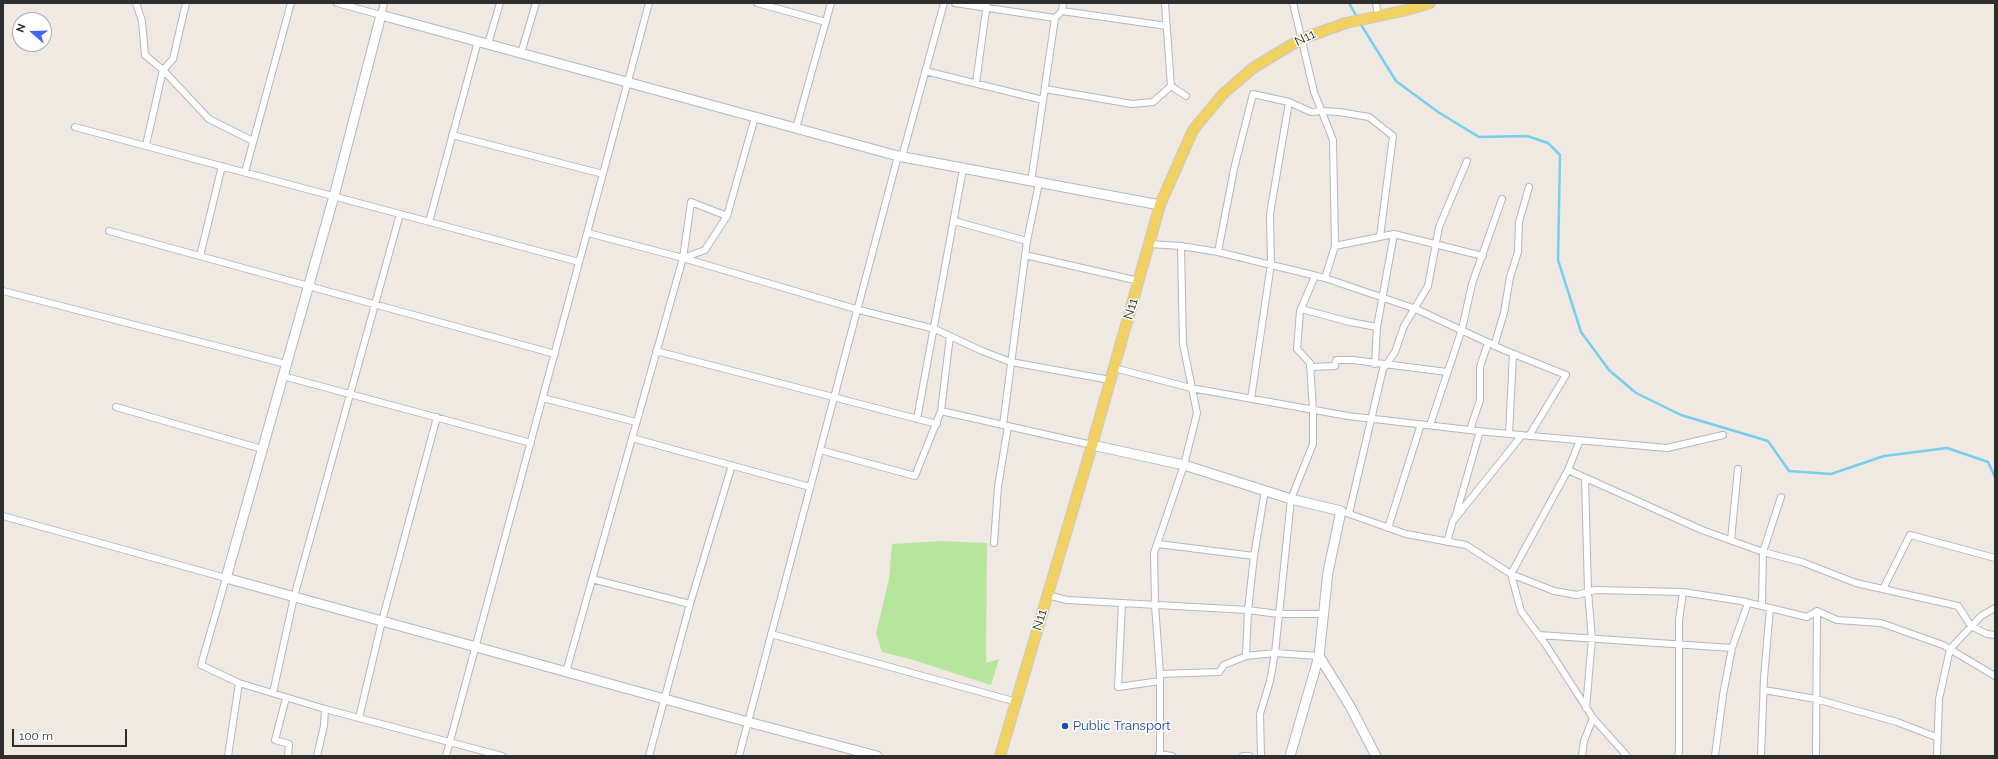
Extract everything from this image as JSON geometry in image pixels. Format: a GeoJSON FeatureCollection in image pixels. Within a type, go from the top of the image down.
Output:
{"type":"FeatureCollection","features":[{"type":"Feature","properties":{"kind":"main road","name":"N11"},"geometry":{"type":"LineString","coordinates":[[1000,756],[1140,281],[1160,205],[1193,130],[1223,94],[1253,68],[1301,39],[1346,23],[1378,17],[1430,3]]}},
{"type":"Feature","properties":{"kind":"street"},"geometry":{"type":"LineString","coordinates":[[136,3],[142,21],[146,55],[163,70],[209,119],[253,141]]}},
{"type":"Feature","properties":{"kind":"street"},"geometry":{"type":"LineString","coordinates":[[146,145],[163,70],[173,59],[186,3]]}},
{"type":"Feature","properties":{"kind":"street"},"geometry":{"type":"LineString","coordinates":[[245,172],[291,3]]}},
{"type":"Feature","properties":{"kind":"street"},"geometry":{"type":"LineString","coordinates":[[337,3],[900,156],[1035,183],[1160,205]]}},
{"type":"Feature","properties":{"kind":"street"},"geometry":{"type":"LineString","coordinates":[[384,3],[334,196],[201,664],[239,683],[286,698],[502,756]]}},
{"type":"Feature","properties":{"kind":"street"},"geometry":{"type":"LineString","coordinates":[[488,44],[500,3]]}},
{"type":"Feature","properties":{"kind":"street"},"geometry":{"type":"LineString","coordinates":[[521,53],[536,3]]}},
{"type":"Feature","properties":{"kind":"street"},"geometry":{"type":"LineString","coordinates":[[446,756],[649,3]]}},
{"type":"Feature","properties":{"kind":"street"},"geometry":{"type":"LineString","coordinates":[[796,128],[832,3]]}},
{"type":"Feature","properties":{"kind":"street"},"geometry":{"type":"LineString","coordinates":[[738,756],[900,156],[944,3]]}},
{"type":"Feature","properties":{"kind":"street"},"geometry":{"type":"LineString","coordinates":[[955,3],[987,5],[1055,18]]}},
{"type":"Feature","properties":{"kind":"street"},"geometry":{"type":"LineString","coordinates":[[994,543],[998,487],[1011,362],[1035,183],[1043,100],[1055,18],[1062,11],[1063,3]]}},
{"type":"Feature","properties":{"kind":"street"},"geometry":{"type":"LineString","coordinates":[[1165,3],[1171,86]]}},
{"type":"Feature","properties":{"kind":"street"},"geometry":{"type":"LineString","coordinates":[[1293,3],[1314,92],[1333,140],[1335,246],[1325,278]]}},
{"type":"Feature","properties":{"kind":"street"},"geometry":{"type":"LineString","coordinates":[[1376,3],[1378,17]]}},
{"type":"Feature","properties":{"kind":"street"},"geometry":{"type":"LineString","coordinates":[[761,4],[826,22]]}},
{"type":"Feature","properties":{"kind":"street"},"geometry":{"type":"LineString","coordinates":[[976,83],[987,5]]}},
{"type":"Feature","properties":{"kind":"street"},"geometry":{"type":"LineString","coordinates":[[1062,11],[1167,26]]}},
{"type":"Feature","properties":{"kind":"street"},"geometry":{"type":"LineString","coordinates":[[429,222],[478,41]]}},
{"type":"Feature","properties":{"kind":"street"},"geometry":{"type":"LineString","coordinates":[[925,71],[1043,100]]}},
{"type":"Feature","properties":{"kind":"street"},"geometry":{"type":"LineString","coordinates":[[1045,90],[1132,104],[1153,102],[1171,86]]}},
{"type":"Feature","properties":{"kind":"street"},"geometry":{"type":"LineString","coordinates":[[1171,86],[1186,96]]}},
{"type":"Feature","properties":{"kind":"street"},"geometry":{"type":"LineString","coordinates":[[1218,252],[1234,169],[1253,94],[1289,102],[1311,112],[1322,111],[1369,117],[1393,136],[1380,237]]}},
{"type":"Feature","properties":{"kind":"street"},"geometry":{"type":"LineString","coordinates":[[1251,399],[1271,264],[1270,214],[1289,102]]}},
{"type":"Feature","properties":{"kind":"street"},"geometry":{"type":"LineString","coordinates":[[683,258],[705,250],[727,216],[756,117]]}},
{"type":"Feature","properties":{"kind":"street"},"geometry":{"type":"LineString","coordinates":[[75,127],[579,262]]}},
{"type":"Feature","properties":{"kind":"street"},"geometry":{"type":"LineString","coordinates":[[452,135],[603,174]]}},
{"type":"Feature","properties":{"kind":"street"},"geometry":{"type":"LineString","coordinates":[[1290,756],[1319,656],[1328,572],[1373,419],[1383,369],[1395,352],[1404,326],[1416,309],[1428,286],[1438,227],[1467,161]]}},
{"type":"Feature","properties":{"kind":"street"},"geometry":{"type":"LineString","coordinates":[[200,256],[222,166]]}},
{"type":"Feature","properties":{"kind":"street"},"geometry":{"type":"LineString","coordinates":[[917,419],[935,329],[963,169]]}},
{"type":"Feature","properties":{"kind":"street"},"geometry":{"type":"LineString","coordinates":[[1470,430],[1480,400],[1480,367],[1504,313],[1510,277],[1518,252],[1520,222],[1529,187]]}},
{"type":"Feature","properties":{"kind":"street"},"geometry":{"type":"LineString","coordinates":[[1430,425],[1462,330],[1472,284],[1502,199]]}},
{"type":"Feature","properties":{"kind":"street"},"geometry":{"type":"LineString","coordinates":[[566,672],[683,258],[691,202],[727,216]]}},
{"type":"Feature","properties":{"kind":"street"},"geometry":{"type":"LineString","coordinates":[[273,693],[294,597],[400,214]]}},
{"type":"Feature","properties":{"kind":"street"},"geometry":{"type":"LineString","coordinates":[[954,221],[1027,241]]}},
{"type":"Feature","properties":{"kind":"street"},"geometry":{"type":"LineString","coordinates":[[109,231],[555,354]]}},
{"type":"Feature","properties":{"kind":"street"},"geometry":{"type":"LineString","coordinates":[[588,233],[683,258],[859,310],[935,329],[1011,362],[1110,380]]}},
{"type":"Feature","properties":{"kind":"street"},"geometry":{"type":"LineString","coordinates":[[1335,246],[1394,234],[1483,256]]}},
{"type":"Feature","properties":{"kind":"street"},"geometry":{"type":"LineString","coordinates":[[1375,364],[1377,327],[1394,234]]}},
{"type":"Feature","properties":{"kind":"street"},"geometry":{"type":"LineString","coordinates":[[1150,244],[1181,246],[1218,252],[1325,278],[1416,309],[1513,354],[1566,375],[1529,436]]}},
{"type":"Feature","properties":{"kind":"street"},"geometry":{"type":"LineString","coordinates":[[1172,756],[1160,755],[1160,677],[1155,605],[1154,553],[1184,465],[1197,413],[1183,344],[1181,246]]}},
{"type":"Feature","properties":{"kind":"street"},"geometry":{"type":"LineString","coordinates":[[1025,255],[1140,281]]}},
{"type":"Feature","properties":{"kind":"street"},"geometry":{"type":"LineString","coordinates":[[1261,756],[1260,714],[1270,681],[1275,653],[1291,499],[1313,444],[1313,410],[1310,363],[1297,350],[1301,309],[1315,276]]}},
{"type":"Feature","properties":{"kind":"street"},"geometry":{"type":"LineString","coordinates":[[3,291],[286,364]]}},
{"type":"Feature","properties":{"kind":"street"},"geometry":{"type":"LineString","coordinates":[[1301,309],[1350,322],[1377,327]]}},
{"type":"Feature","properties":{"kind":"street"},"geometry":{"type":"LineString","coordinates":[[820,450],[915,476],[941,411],[950,336]]}},
{"type":"Feature","properties":{"kind":"street"},"geometry":{"type":"LineString","coordinates":[[656,350],[937,424]]}},
{"type":"Feature","properties":{"kind":"street"},"geometry":{"type":"LineString","coordinates":[[1509,434],[1513,354]]}},
{"type":"Feature","properties":{"kind":"street"},"geometry":{"type":"LineString","coordinates":[[1310,367],[1335,366],[1336,360],[1354,360],[1375,364],[1448,372]]}},
{"type":"Feature","properties":{"kind":"street"},"geometry":{"type":"LineString","coordinates":[[1114,368],[1191,388],[1313,410],[1373,419],[1470,430],[1667,448],[1723,435]]}},
{"type":"Feature","properties":{"kind":"street"},"geometry":{"type":"LineString","coordinates":[[283,376],[531,442]]}},
{"type":"Feature","properties":{"kind":"street"},"geometry":{"type":"LineString","coordinates":[[543,398],[636,422]]}},
{"type":"Feature","properties":{"kind":"street"},"geometry":{"type":"LineString","coordinates":[[116,407],[262,449]]}},
{"type":"Feature","properties":{"kind":"street"},"geometry":{"type":"LineString","coordinates":[[941,411],[1184,465],[1291,499],[1345,512],[1406,534],[1466,546],[1511,574],[1554,591],[1577,595],[1595,590],[1683,592],[1748,602],[1807,616],[1817,612],[1838,620],[1881,623],[1950,649],[1995,676]]}},
{"type":"Feature","properties":{"kind":"street"},"geometry":{"type":"LineString","coordinates":[[359,718],[382,621],[437,417]]}},
{"type":"Feature","properties":{"kind":"street"},"geometry":{"type":"LineString","coordinates":[[1388,528],[1421,424]]}},
{"type":"Feature","properties":{"kind":"street"},"geometry":{"type":"LineString","coordinates":[[1447,542],[1480,431]]}},
{"type":"Feature","properties":{"kind":"street"},"geometry":{"type":"LineString","coordinates":[[1454,521],[1522,435]]}},
{"type":"Feature","properties":{"kind":"street"},"geometry":{"type":"LineString","coordinates":[[632,438],[810,487]]}},
{"type":"Feature","properties":{"kind":"street"},"geometry":{"type":"LineString","coordinates":[[1580,440],[1568,470],[1511,574],[1521,611],[1539,635],[1593,718],[1627,756]]}},
{"type":"Feature","properties":{"kind":"street"},"geometry":{"type":"LineString","coordinates":[[649,756],[690,604],[732,465]]}},
{"type":"Feature","properties":{"kind":"street"},"geometry":{"type":"LineString","coordinates":[[1731,540],[1738,469]]}},
{"type":"Feature","properties":{"kind":"street"},"geometry":{"type":"LineString","coordinates":[[1568,470],[1702,530],[1763,552],[1802,562],[1856,583],[1958,606],[1971,626],[1987,634],[1995,635]]}},
{"type":"Feature","properties":{"kind":"street"},"geometry":{"type":"LineString","coordinates":[[1584,478],[1588,592],[1592,638],[1586,708]]}},
{"type":"Feature","properties":{"kind":"street"},"geometry":{"type":"LineString","coordinates":[[1246,656],[1248,610],[1254,556],[1265,490]]}},
{"type":"Feature","properties":{"kind":"street"},"geometry":{"type":"LineString","coordinates":[[1762,606],[1763,552],[1781,497]]}},
{"type":"Feature","properties":{"kind":"street"},"geometry":{"type":"LineString","coordinates":[[3,516],[664,699],[878,756]]}},
{"type":"Feature","properties":{"kind":"street"},"geometry":{"type":"LineString","coordinates":[[1883,589],[1910,535],[1995,558]]}},
{"type":"Feature","properties":{"kind":"street"},"geometry":{"type":"LineString","coordinates":[[1158,544],[1254,556]]}},
{"type":"Feature","properties":{"kind":"street"},"geometry":{"type":"LineString","coordinates":[[592,579],[690,604]]}},
{"type":"Feature","properties":{"kind":"street"},"geometry":{"type":"LineString","coordinates":[[1678,756],[1679,620],[1683,592]]}},
{"type":"Feature","properties":{"kind":"street"},"geometry":{"type":"LineString","coordinates":[[1047,595],[1067,600],[1248,610],[1278,614],[1323,614]]}},
{"type":"Feature","properties":{"kind":"street"},"geometry":{"type":"LineString","coordinates":[[1122,602],[1118,686],[1160,677],[1219,672],[1224,666],[1246,656],[1275,653],[1319,656]]}},
{"type":"Feature","properties":{"kind":"street"},"geometry":{"type":"LineString","coordinates":[[1715,756],[1723,695],[1732,648],[1748,602]]}},
{"type":"Feature","properties":{"kind":"street"},"geometry":{"type":"LineString","coordinates":[[1761,756],[1770,608]]}},
{"type":"Feature","properties":{"kind":"street"},"geometry":{"type":"LineString","coordinates":[[1937,756],[1936,736],[1939,699],[1950,649],[1981,616],[1995,608]]}},
{"type":"Feature","properties":{"kind":"street"},"geometry":{"type":"LineString","coordinates":[[1816,756],[1817,612]]}},
{"type":"Feature","properties":{"kind":"street"},"geometry":{"type":"LineString","coordinates":[[771,634],[1017,702]]}},
{"type":"Feature","properties":{"kind":"street"},"geometry":{"type":"LineString","coordinates":[[1539,635],[1732,648]]}},
{"type":"Feature","properties":{"kind":"street"},"geometry":{"type":"LineString","coordinates":[[1319,656],[1350,706],[1376,756]]}},
{"type":"Feature","properties":{"kind":"street"},"geometry":{"type":"LineString","coordinates":[[228,756],[239,683]]}},
{"type":"Feature","properties":{"kind":"street"},"geometry":{"type":"LineString","coordinates":[[1764,690],[1816,699],[1896,722],[1936,736]]}},
{"type":"Feature","properties":{"kind":"street"},"geometry":{"type":"LineString","coordinates":[[286,698],[275,740],[289,744],[287,756]]}},
{"type":"Feature","properties":{"kind":"street"},"geometry":{"type":"LineString","coordinates":[[317,756],[324,726],[324,709]]}},
{"type":"Feature","properties":{"kind":"street"},"geometry":{"type":"LineString","coordinates":[[1582,756],[1584,741],[1593,718]]}},
{"type":"Feature","properties":{"kind":"street"},"geometry":{"type":"LineString","coordinates":[[1243,756],[1249,756]]}},
{"type":"Feature","properties":{"kind":"green space"},"geometry":{"type":"Polygon","coordinates":[[[941,541],[987,543],[986,663],[999,659],[991,685],[910,659],[882,652],[876,633],[889,579],[892,544],[941,541]]]}},
{"type":"Feature","properties":{"kind":"waterway"},"geometry":{"type":"LineString","coordinates":[[1349,3],[1358,19]]}},
{"type":"Feature","properties":{"kind":"waterway"},"geometry":{"type":"LineString","coordinates":[[1360,23],[1396,81],[1438,112],[1479,137],[1527,136],[1548,143],[1560,155],[1558,260],[1581,332],[1609,370],[1636,393],[1681,415],[1768,441],[1789,471],[1831,474],[1884,456],[1947,448],[1988,462],[1995,477]]}},
{"type":"Feature","properties":{"kind":"place","name":"Public Transport"},"geometry":{"type":"Point","coordinates":[1065,726]}}]}
